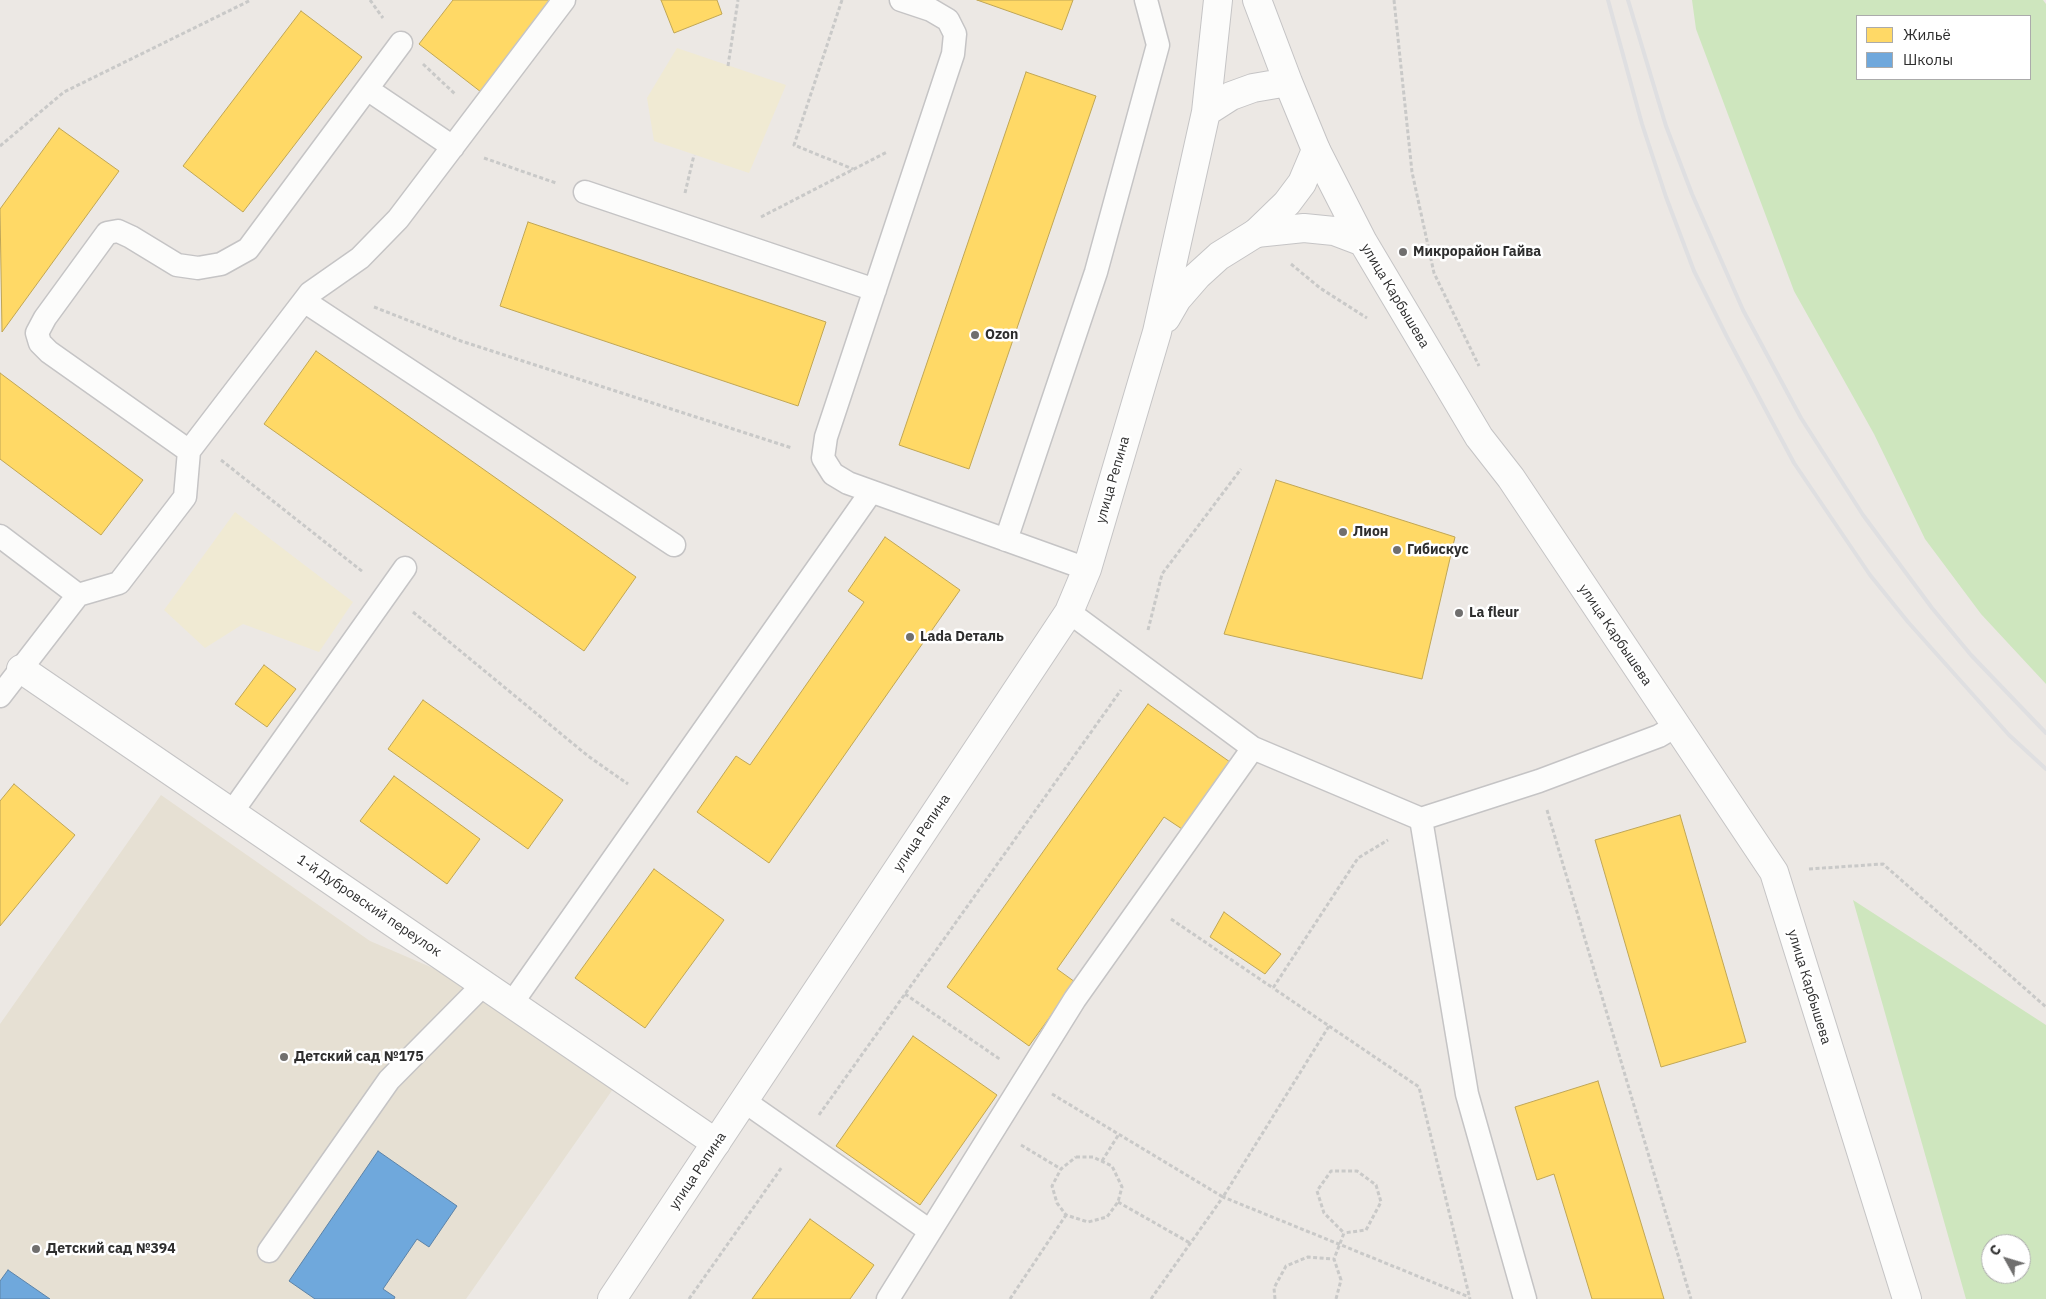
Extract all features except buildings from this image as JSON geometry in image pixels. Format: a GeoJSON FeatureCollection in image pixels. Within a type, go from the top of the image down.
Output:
{"type":"FeatureCollection","features":[{"type":"Feature","properties":{"kind":"street"},"geometry":{"type":"LineString","coordinates":[[1157,332],[1206,112],[1218,0]]}},
{"type":"Feature","properties":{"kind":"street","name":"улица Карбышева"},"geometry":{"type":"LineString","coordinates":[[1258,0],[1288,82],[1316,150],[1363,242],[1480,437],[1511,478],[1774,872],[1906,1299]]}},
{"type":"Feature","properties":{"kind":"street"},"geometry":{"type":"LineString","coordinates":[[1206,112],[1231,96],[1253,88],[1288,82]]}},
{"type":"Feature","properties":{"kind":"street"},"geometry":{"type":"LineString","coordinates":[[1157,332],[1178,299],[1197,276],[1220,256],[1256,233],[1287,203],[1302,183],[1316,150]]}},
{"type":"Feature","properties":{"kind":"street"},"geometry":{"type":"LineString","coordinates":[[1256,233],[1304,228],[1334,231],[1363,242]]}},
{"type":"Feature","properties":{"kind":"street","name":"улица Репина"},"geometry":{"type":"LineString","coordinates":[[612,1299],[1069,612],[1087,569],[1157,332]]}},
{"type":"Feature","properties":{"kind":"street","name":"1-й Дубровский переулок"},"geometry":{"type":"LineString","coordinates":[[21,669],[716,1143]]}},
{"type":"Feature","properties":{"kind":"lane"},"geometry":{"type":"LineString","coordinates":[[0,696],[78,595],[119,583],[185,497],[189,451],[310,293],[360,258],[398,219],[564,0]]}},
{"type":"Feature","properties":{"kind":"lane"},"geometry":{"type":"LineString","coordinates":[[901,0],[930,10],[948,20],[955,34],[953,54],[826,438],[823,458],[833,474],[848,483],[1087,569]]}},
{"type":"Feature","properties":{"kind":"lane"},"geometry":{"type":"LineString","coordinates":[[1006,540],[1096,272],[1158,45],[1146,0]]}},
{"type":"Feature","properties":{"kind":"lane"},"geometry":{"type":"LineString","coordinates":[[189,451],[48,352],[40,343],[37,333],[44,318],[107,233],[118,232],[131,237],[177,265],[198,268],[221,264],[248,249],[401,43]]}},
{"type":"Feature","properties":{"kind":"lane"},"geometry":{"type":"LineString","coordinates":[[367,89],[453,147]]}},
{"type":"Feature","properties":{"kind":"lane"},"geometry":{"type":"LineString","coordinates":[[585,192],[875,290]]}},
{"type":"Feature","properties":{"kind":"lane"},"geometry":{"type":"LineString","coordinates":[[304,301],[674,545]]}},
{"type":"Feature","properties":{"kind":"lane"},"geometry":{"type":"LineString","coordinates":[[512,1003],[871,492]]}},
{"type":"Feature","properties":{"kind":"lane"},"geometry":{"type":"LineString","coordinates":[[0,536],[78,595]]}},
{"type":"Feature","properties":{"kind":"lane"},"geometry":{"type":"LineString","coordinates":[[232,812],[405,568]]}},
{"type":"Feature","properties":{"kind":"lane"},"geometry":{"type":"LineString","coordinates":[[1069,612],[1253,748],[1420,820],[1539,781],[1659,736],[1676,726]]}},
{"type":"Feature","properties":{"kind":"lane"},"geometry":{"type":"LineString","coordinates":[[888,1299],[1075,999],[1253,748]]}},
{"type":"Feature","properties":{"kind":"lane"},"geometry":{"type":"LineString","coordinates":[[1420,820],[1467,1094],[1525,1299]]}},
{"type":"Feature","properties":{"kind":"lane"},"geometry":{"type":"LineString","coordinates":[[269,1251],[389,1080],[484,984]]}},
{"type":"Feature","properties":{"kind":"lane"},"geometry":{"type":"LineString","coordinates":[[744,1101],[930,1232]]}},
{"type":"Feature","properties":{"kind":"path"},"geometry":{"type":"LineString","coordinates":[[0,146],[64,92],[251,0]]}},
{"type":"Feature","properties":{"kind":"path"},"geometry":{"type":"LineString","coordinates":[[728,66],[738,0]]}},
{"type":"Feature","properties":{"kind":"path"},"geometry":{"type":"LineString","coordinates":[[842,0],[794,145],[853,169]]}},
{"type":"Feature","properties":{"kind":"path"},"geometry":{"type":"LineString","coordinates":[[1394,0],[1412,172],[1434,273],[1481,370]]}},
{"type":"Feature","properties":{"kind":"path"},"geometry":{"type":"LineString","coordinates":[[720,238],[927,131]]}},
{"type":"Feature","properties":{"kind":"path"},"geometry":{"type":"LineString","coordinates":[[453,147],[585,192]]}},
{"type":"Feature","properties":{"kind":"path"},"geometry":{"type":"LineString","coordinates":[[677,223],[694,155]]}},
{"type":"Feature","properties":{"kind":"path"},"geometry":{"type":"LineString","coordinates":[[1256,233],[1320,288],[1370,320]]}},
{"type":"Feature","properties":{"kind":"path"},"geometry":{"type":"LineString","coordinates":[[373,306],[461,341],[823,458]]}},
{"type":"Feature","properties":{"kind":"path"},"geometry":{"type":"LineString","coordinates":[[689,1299],[1139,664],[1162,574],[1241,469]]}},
{"type":"Feature","properties":{"kind":"path"},"geometry":{"type":"LineString","coordinates":[[588,756],[653,802]]}},
{"type":"Feature","properties":{"kind":"path"},"geometry":{"type":"LineString","coordinates":[[1539,781],[1691,1299]]}},
{"type":"Feature","properties":{"kind":"path"},"geometry":{"type":"LineString","coordinates":[[1273,988],[1358,858],[1420,820]]}},
{"type":"Feature","properties":{"kind":"path"},"geometry":{"type":"LineString","coordinates":[[1774,872],[1883,864],[2046,1007]]}},
{"type":"Feature","properties":{"kind":"path"},"geometry":{"type":"LineString","coordinates":[[1144,901],[1419,1087],[1470,1298]]}},
{"type":"Feature","properties":{"kind":"path"},"geometry":{"type":"LineString","coordinates":[[905,994],[1026,1078],[1223,1197],[1470,1298]]}},
{"type":"Feature","properties":{"kind":"path"},"geometry":{"type":"LineString","coordinates":[[1150,1299],[1223,1197],[1329,1026]]}},
{"type":"Feature","properties":{"kind":"path"},"geometry":{"type":"LineString","coordinates":[[994,1129],[1061,1169]]}},
{"type":"Feature","properties":{"kind":"path"},"geometry":{"type":"LineString","coordinates":[[1102,1161],[1119,1134]]}},
{"type":"Feature","properties":{"kind":"path"},"geometry":{"type":"LineString","coordinates":[[1076,1157],[1093,1157],[1112,1166],[1122,1187],[1118,1202],[1107,1217],[1088,1222],[1066,1215],[1056,1204],[1052,1186],[1061,1169],[1076,1157]]}},
{"type":"Feature","properties":{"kind":"path"},"geometry":{"type":"LineString","coordinates":[[1331,1170],[1357,1171],[1376,1185],[1380,1202],[1366,1230],[1344,1233],[1324,1213],[1317,1191],[1331,1170]]}},
{"type":"Feature","properties":{"kind":"path"},"geometry":{"type":"LineString","coordinates":[[1118,1202],[1190,1243]]}},
{"type":"Feature","properties":{"kind":"path"},"geometry":{"type":"LineString","coordinates":[[1010,1299],[1066,1215]]}},
{"type":"Feature","properties":{"kind":"path"},"geometry":{"type":"LineString","coordinates":[[1336,1299],[1341,1280],[1334,1259],[1344,1233]]}},
{"type":"Feature","properties":{"kind":"path"},"geometry":{"type":"LineString","coordinates":[[1275,1299],[1274,1288],[1286,1266],[1308,1258],[1334,1259]]}},
{"type":"Feature","properties":{"kind":"shaded area","name":"Детский сад №175"},"geometry":{"type":"Polygon","coordinates":[[[161,795],[370,941],[454,977],[613,1089],[466,1299],[0,1299],[0,1024],[161,795]]]}},
{"type":"Feature","properties":{"kind":"green space"},"geometry":{"type":"Polygon","coordinates":[[[1692,0],[2043,0],[2046,4],[2046,684],[1981,614],[1925,539],[1874,434],[1794,291],[1696,29],[1692,0]]]}},
{"type":"Feature","properties":{"kind":"green space"},"geometry":{"type":"Polygon","coordinates":[[[1853,900],[2046,1025],[2046,1299],[1966,1299],[1853,900]]]}},
{"type":"Feature","properties":{"kind":"sand"},"geometry":{"type":"Polygon","coordinates":[[[677,48],[786,85],[749,173],[654,141],[647,98],[677,48]]]}},
{"type":"Feature","properties":{"kind":"sand"},"geometry":{"type":"Polygon","coordinates":[[[235,512],[353,602],[319,652],[243,624],[205,648],[164,610],[235,512]]]}},
{"type":"Feature","properties":{"kind":"railway"},"geometry":{"type":"LineString","coordinates":[[1608,0],[1642,124],[1666,197],[1694,271],[1794,463],[1870,575],[1908,622],[2009,735],[2046,769]]}},
{"type":"Feature","properties":{"kind":"railway"},"geometry":{"type":"LineString","coordinates":[[1628,0],[1666,126],[1692,194],[1743,310],[1801,418],[1863,515],[1932,608],[1971,655],[2046,733]]}},
{"type":"Feature","properties":{"kind":"place","name":"Микрорайон Гайва"},"geometry":{"type":"Point","coordinates":[1403,252]}},
{"type":"Feature","properties":{"kind":"place","name":"Ozon"},"geometry":{"type":"Point","coordinates":[975,335]}},
{"type":"Feature","properties":{"kind":"place","name":"Лион"},"geometry":{"type":"Point","coordinates":[1343,532]}},
{"type":"Feature","properties":{"kind":"place","name":"Гибискус"},"geometry":{"type":"Point","coordinates":[1397,550]}},
{"type":"Feature","properties":{"kind":"place","name":"La fleur"},"geometry":{"type":"Point","coordinates":[1459,613]}},
{"type":"Feature","properties":{"kind":"place","name":"Lada Dеталь"},"geometry":{"type":"Point","coordinates":[910,637]}},
{"type":"Feature","properties":{"kind":"place","name":"Детский сад №175"},"geometry":{"type":"Point","coordinates":[284,1057]}},
{"type":"Feature","properties":{"kind":"place","name":"Детский сад №394"},"geometry":{"type":"Point","coordinates":[36,1249]}}]}
